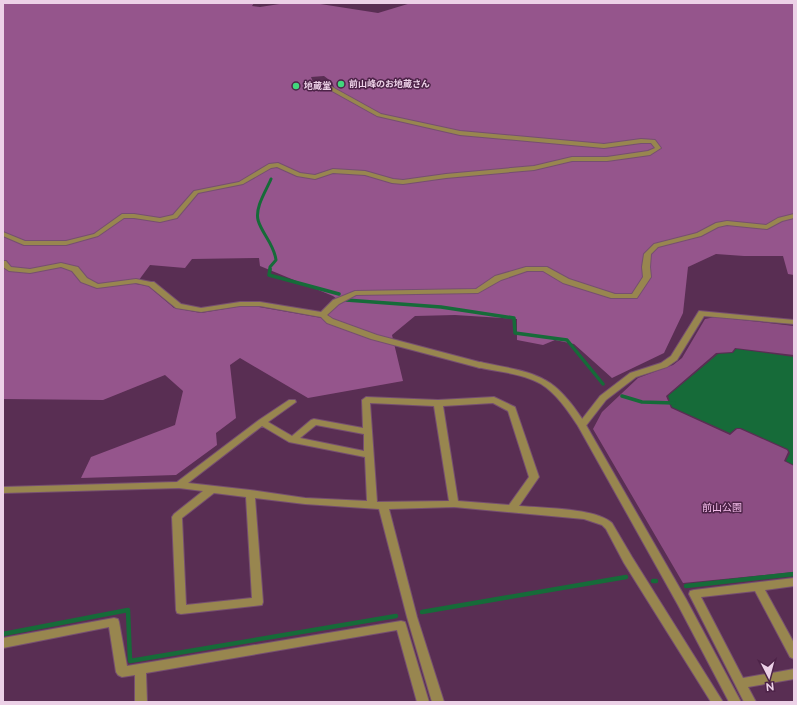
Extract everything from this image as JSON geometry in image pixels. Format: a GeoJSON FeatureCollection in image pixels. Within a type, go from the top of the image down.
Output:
{"type":"FeatureCollection","features":[{"type":"Feature","properties":{"kind":"street"},"geometry":{"type":"LineString","coordinates":[[3,234],[24,243],[66,243],[96,235],[122,216],[134,216],[160,220],[175,217],[196,192],[241,183],[269,166],[278,165],[299,175],[315,177],[333,171],[341,171],[365,173],[392,181],[403,182],[446,176],[534,168],[572,159],[607,159],[650,153],[658,148],[653,141],[645,140],[619,146],[604,146],[467,134],[379,115],[325,85]]}},
{"type":"Feature","properties":{"kind":"street"},"geometry":{"type":"LineString","coordinates":[[322,314],[336,302],[355,293],[478,291],[498,278],[526,269],[544,269],[591,290],[614,296],[634,296],[647,277],[646,266],[648,254],[656,245],[699,235],[716,225],[727,223],[766,228],[780,219],[794,216]]}},
{"type":"Feature","properties":{"kind":"street"},"geometry":{"type":"LineString","coordinates":[[3,262],[9,269],[30,271],[60,265],[75,269],[84,280],[97,286],[136,281],[151,284],[179,306],[201,310],[240,304],[260,304],[322,314],[330,321],[374,337],[515,373],[542,382],[567,404],[582,425],[682,602],[734,702]]}},
{"type":"Feature","properties":{"kind":"street"},"geometry":{"type":"LineString","coordinates":[[582,425],[603,398],[633,375],[664,365],[674,358],[702,313],[794,322]]}},
{"type":"Feature","properties":{"kind":"street"},"geometry":{"type":"LineString","coordinates":[[438,702],[378,506],[369,455],[366,400],[438,403],[494,400],[512,409],[534,477],[512,508]]}},
{"type":"Feature","properties":{"kind":"street"},"geometry":{"type":"LineString","coordinates":[[179,485],[262,422],[292,402]]}},
{"type":"Feature","properties":{"kind":"street"},"geometry":{"type":"LineString","coordinates":[[438,403],[454,504]]}},
{"type":"Feature","properties":{"kind":"street"},"geometry":{"type":"LineString","coordinates":[[262,422],[292,440],[369,455]]}},
{"type":"Feature","properties":{"kind":"street"},"geometry":{"type":"LineString","coordinates":[[292,440],[314,422],[368,432]]}},
{"type":"Feature","properties":{"kind":"street"},"geometry":{"type":"LineString","coordinates":[[3,490],[179,485],[306,501],[378,506],[454,504],[584,515],[605,522],[609,526],[628,560],[716,702]]}},
{"type":"Feature","properties":{"kind":"street"},"geometry":{"type":"LineString","coordinates":[[213,489],[177,517],[181,610],[258,602],[250,493]]}},
{"type":"Feature","properties":{"kind":"street"},"geometry":{"type":"LineString","coordinates":[[750,702],[694,594],[794,582]]}},
{"type":"Feature","properties":{"kind":"street"},"geometry":{"type":"LineString","coordinates":[[758,586],[794,654]]}},
{"type":"Feature","properties":{"kind":"street"},"geometry":{"type":"LineString","coordinates":[[3,643],[114,622],[122,672],[401,625],[423,702]]}},
{"type":"Feature","properties":{"kind":"street"},"geometry":{"type":"LineString","coordinates":[[140,669],[141,702]]}},
{"type":"Feature","properties":{"kind":"street"},"geometry":{"type":"LineString","coordinates":[[740,683],[794,674]]}},
{"type":"Feature","properties":{"kind":"green space","name":"前山公園"},"geometry":{"type":"Polygon","coordinates":[[[715,317],[794,326],[794,355],[735,348],[732,352],[716,353],[666,396],[671,408],[730,435],[737,429],[740,429],[787,450],[788,452],[784,461],[794,466],[794,572],[683,583],[593,429],[602,412],[638,378],[673,365],[682,358],[705,319],[715,317]]]}},
{"type":"Feature","properties":{"kind":"shaded area"},"geometry":{"type":"Polygon","coordinates":[[[3,3],[254,3],[252,6],[260,7],[286,3],[314,3],[378,13],[411,3],[794,3],[794,275],[788,274],[783,256],[716,254],[688,267],[683,313],[664,353],[612,378],[574,344],[555,340],[543,345],[517,340],[517,319],[455,315],[415,316],[392,335],[403,381],[308,398],[240,358],[230,365],[236,418],[216,433],[217,445],[176,475],[81,478],[91,457],[175,425],[183,391],[165,375],[103,400],[3,399],[3,3]],[[324,76],[311,77],[315,87],[329,90],[334,87],[332,82],[324,76]],[[259,258],[192,259],[185,268],[150,265],[136,284],[148,286],[174,308],[201,313],[242,306],[259,307],[322,318],[341,302],[333,296],[260,266],[259,258]]]}},
{"type":"Feature","properties":{"kind":"shaded area"},"geometry":{"type":"Polygon","coordinates":[[[736,349],[794,357],[794,465],[786,461],[790,453],[788,449],[741,428],[736,428],[730,433],[672,407],[668,396],[718,354],[733,353],[736,349]]]}},
{"type":"Feature","properties":{"kind":"waterway"},"geometry":{"type":"LineString","coordinates":[[270,269],[276,260],[275,254],[260,225],[257,215],[259,204],[271,179]]}},
{"type":"Feature","properties":{"kind":"waterway"},"geometry":{"type":"LineString","coordinates":[[270,269],[269,275],[339,294]]}},
{"type":"Feature","properties":{"kind":"waterway"},"geometry":{"type":"LineString","coordinates":[[346,300],[441,307],[514,318],[515,333],[567,340],[603,384]]}},
{"type":"Feature","properties":{"kind":"waterway"},"geometry":{"type":"LineString","coordinates":[[622,396],[642,402],[674,403]]}},
{"type":"Feature","properties":{"kind":"waterway"},"geometry":{"type":"LineString","coordinates":[[686,586],[794,574]]}},
{"type":"Feature","properties":{"kind":"waterway"},"geometry":{"type":"LineString","coordinates":[[422,612],[626,577]]}},
{"type":"Feature","properties":{"kind":"waterway"},"geometry":{"type":"LineString","coordinates":[[3,634],[128,610],[130,661],[396,616]]}},
{"type":"Feature","properties":{"kind":"place","name":"前山峰のお地蔵さん"},"geometry":{"type":"Point","coordinates":[341,84]}},
{"type":"Feature","properties":{"kind":"place","name":"地蔵堂"},"geometry":{"type":"Point","coordinates":[296,86]}}]}
